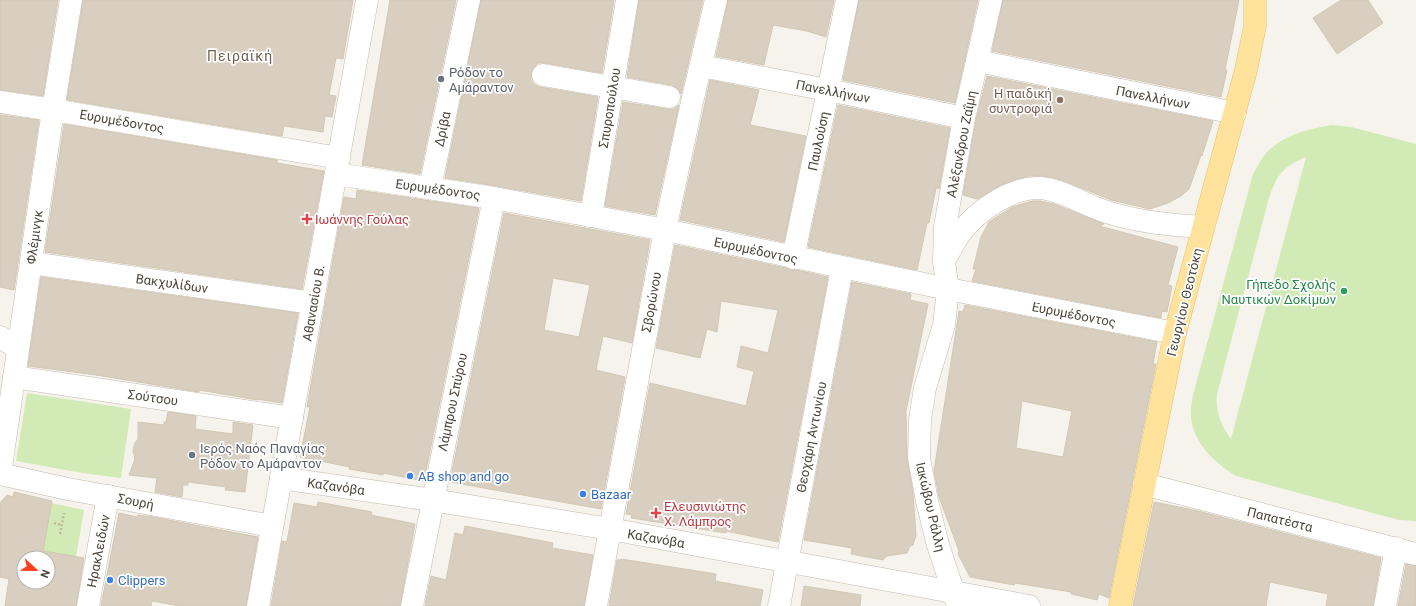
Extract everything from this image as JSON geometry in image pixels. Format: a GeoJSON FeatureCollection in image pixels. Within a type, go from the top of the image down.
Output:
{"type":"FeatureCollection","features":[{"type":"Feature","properties":{"kind":"main road","name":"Γεωργίου Θεοτόκη"},"geometry":{"type":"LineString","coordinates":[[1120,606],[1175,333],[1246,70],[1255,26],[1255,0]]}},
{"type":"Feature","properties":{"kind":"street","name":"Φλέμινγκ"},"geometry":{"type":"LineString","coordinates":[[0,474],[3,428],[14,377],[53,110],[71,0]]}},
{"type":"Feature","properties":{"kind":"street","name":"Αθανασίου Β."},"geometry":{"type":"LineString","coordinates":[[258,606],[367,0]]}},
{"type":"Feature","properties":{"kind":"street","name":"Δρίβα"},"geometry":{"type":"LineString","coordinates":[[430,188],[469,0]]}},
{"type":"Feature","properties":{"kind":"street","name":"Σπυροπούλου"},"geometry":{"type":"LineString","coordinates":[[591,216],[627,0]]}},
{"type":"Feature","properties":{"kind":"street","name":"Σβορώνου"},"geometry":{"type":"LineString","coordinates":[[596,606],[665,230],[716,0]]}},
{"type":"Feature","properties":{"kind":"street","name":"Παυλούση"},"geometry":{"type":"LineString","coordinates":[[793,258],[847,0]]}},
{"type":"Feature","properties":{"kind":"street","name":"Αλέξανδρου Ζαΐμη"},"geometry":{"type":"LineString","coordinates":[[948,289],[944,262],[945,227],[964,118],[991,0]]}},
{"type":"Feature","properties":{"kind":"street","name":"Πανελλήνων"},"geometry":{"type":"LineString","coordinates":[[977,61],[1235,113]]}},
{"type":"Feature","properties":{"kind":"street","name":"Πανελλήνων"},"geometry":{"type":"LineString","coordinates":[[701,66],[964,118]]}},
{"type":"Feature","properties":{"kind":"street"},"geometry":{"type":"LineString","coordinates":[[543,75],[669,97]]}},
{"type":"Feature","properties":{"kind":"street","name":"Ευρυμέδοντος"},"geometry":{"type":"LineString","coordinates":[[0,102],[53,110],[337,166],[430,188],[494,198],[665,230],[842,268],[1175,333]]}},
{"type":"Feature","properties":{"kind":"street"},"geometry":{"type":"LineString","coordinates":[[944,262],[959,235],[973,219],[998,200],[1022,189],[1041,188],[1058,193],[1105,212],[1135,220],[1158,224],[1203,227]]}},
{"type":"Feature","properties":{"kind":"street","name":"Λάμπρου Σπύρου"},"geometry":{"type":"LineString","coordinates":[[412,606],[432,500],[494,198]]}},
{"type":"Feature","properties":{"kind":"street","name":"Βακχυλίδων"},"geometry":{"type":"LineString","coordinates":[[31,263],[313,303]]}},
{"type":"Feature","properties":{"kind":"street","name":"Θεοχάρη Αντωνίου"},"geometry":{"type":"LineString","coordinates":[[779,606],[842,268]]}},
{"type":"Feature","properties":{"kind":"street","name":"Ιακώβου Ράλλη"},"geometry":{"type":"LineString","coordinates":[[948,289],[944,325],[925,388],[920,419],[919,458],[927,501],[955,599]]}},
{"type":"Feature","properties":{"kind":"street"},"geometry":{"type":"LineString","coordinates":[[0,337],[18,348]]}},
{"type":"Feature","properties":{"kind":"street","name":"Σούτσου"},"geometry":{"type":"LineString","coordinates":[[14,377],[292,418]]}},
{"type":"Feature","properties":{"kind":"street","name":"Σουρή"},"geometry":{"type":"LineString","coordinates":[[0,474],[108,496],[272,526]]}},
{"type":"Feature","properties":{"kind":"street","name":"Καζανόβα"},"geometry":{"type":"LineString","coordinates":[[281,478],[432,500],[610,529],[787,561],[955,599],[1029,606]]}},
{"type":"Feature","properties":{"kind":"street","name":"Παπατέστα"},"geometry":{"type":"LineString","coordinates":[[1144,484],[1406,551]]}},
{"type":"Feature","properties":{"kind":"street","name":"Ηρακλειδών"},"geometry":{"type":"LineString","coordinates":[[88,606],[108,496]]}},
{"type":"Feature","properties":{"kind":"street"},"geometry":{"type":"LineString","coordinates":[[1385,606],[1406,551]]}},
{"type":"Feature","properties":{"kind":"path"},"geometry":{"type":"LineString","coordinates":[[54,522],[62,524]]}},
{"type":"Feature","properties":{"kind":"green space","name":"Γήπεδο Σχολής Ναυτικών Δοκίμων"},"geometry":{"type":"Polygon","coordinates":[[[1332,125],[1351,127],[1416,144],[1416,521],[1399,520],[1236,476],[1220,465],[1206,451],[1196,435],[1193,426],[1191,412],[1193,395],[1253,174],[1268,151],[1282,140],[1298,133],[1332,125]],[[1306,157],[1286,168],[1275,183],[1269,198],[1217,394],[1218,412],[1224,429],[1231,439],[1306,157]]]}},
{"type":"Feature","properties":{"kind":"green space"},"geometry":{"type":"Polygon","coordinates":[[[27,393],[131,409],[121,478],[82,473],[16,461],[27,393]]]}},
{"type":"Feature","properties":{"kind":"green space"},"geometry":{"type":"Polygon","coordinates":[[[51,503],[84,510],[76,557],[56,553],[56,550],[43,550],[51,503]]]}},
{"type":"Feature","properties":{"kind":"building"},"geometry":{"type":"Polygon","coordinates":[[[0,0],[58,0],[43,96],[0,90],[0,0]]]}},
{"type":"Feature","properties":{"kind":"building"},"geometry":{"type":"Polygon","coordinates":[[[83,0],[353,0],[343,59],[336,58],[329,95],[336,96],[332,117],[325,116],[323,132],[284,126],[282,136],[67,100],[83,0]]]}},
{"type":"Feature","properties":{"kind":"building"},"geometry":{"type":"Polygon","coordinates":[[[390,0],[456,0],[420,174],[362,165],[390,0]]]}},
{"type":"Feature","properties":{"kind":"building"},"geometry":{"type":"Polygon","coordinates":[[[481,0],[614,0],[602,73],[538,63],[531,73],[531,80],[535,85],[540,87],[598,97],[581,201],[445,178],[481,0]]]}},
{"type":"Feature","properties":{"kind":"building"},"geometry":{"type":"Polygon","coordinates":[[[639,0],[703,0],[681,94],[677,88],[672,85],[627,77],[639,0]]]}},
{"type":"Feature","properties":{"kind":"building"},"geometry":{"type":"Polygon","coordinates":[[[728,0],[834,0],[826,37],[807,31],[773,25],[764,65],[716,56],[728,0]]]}},
{"type":"Feature","properties":{"kind":"building"},"geometry":{"type":"Polygon","coordinates":[[[859,0],[978,0],[955,103],[843,80],[859,0]]]}},
{"type":"Feature","properties":{"kind":"building"},"geometry":{"type":"Polygon","coordinates":[[[1003,0],[1239,0],[1221,97],[992,51],[1003,0]]]}},
{"type":"Feature","properties":{"kind":"building"},"geometry":{"type":"Polygon","coordinates":[[[1341,0],[1368,0],[1383,23],[1337,54],[1313,18],[1341,0]]]}},
{"type":"Feature","properties":{"kind":"building"},"geometry":{"type":"Polygon","coordinates":[[[987,76],[1213,121],[1202,156],[1201,155],[1189,189],[1181,196],[1168,203],[1150,209],[1111,200],[1062,180],[1043,176],[1029,176],[1014,180],[1001,185],[977,199],[963,195],[976,120],[987,76]]]}},
{"type":"Feature","properties":{"kind":"building"},"geometry":{"type":"Polygon","coordinates":[[[710,80],[759,90],[750,125],[806,136],[784,242],[680,220],[710,80]]]}},
{"type":"Feature","properties":{"kind":"building"},"geometry":{"type":"Polygon","coordinates":[[[623,102],[667,109],[674,109],[679,105],[655,215],[605,206],[623,102]]]}},
{"type":"Feature","properties":{"kind":"building"},"geometry":{"type":"Polygon","coordinates":[[[838,105],[950,128],[939,189],[936,188],[917,270],[808,247],[838,105]]]}},
{"type":"Feature","properties":{"kind":"building"},"geometry":{"type":"Polygon","coordinates":[[[0,115],[39,120],[14,290],[0,287],[0,115]]]}},
{"type":"Feature","properties":{"kind":"building"},"geometry":{"type":"Polygon","coordinates":[[[64,124],[277,160],[277,163],[324,171],[302,289],[45,252],[64,124]]]}},
{"type":"Feature","properties":{"kind":"building"},"geometry":{"type":"Polygon","coordinates":[[[357,190],[479,208],[424,481],[383,473],[383,475],[349,469],[350,467],[300,457],[310,407],[307,407],[344,197],[356,199],[357,190]]]}},
{"type":"Feature","properties":{"kind":"building"},"geometry":{"type":"Polygon","coordinates":[[[1032,201],[1054,204],[1104,224],[1099,226],[1178,247],[1168,285],[1172,286],[1167,312],[1162,311],[1161,318],[972,281],[976,269],[973,269],[981,237],[989,222],[1012,207],[1032,201]]]}},
{"type":"Feature","properties":{"kind":"building"},"geometry":{"type":"Polygon","coordinates":[[[504,213],[650,240],[632,343],[603,336],[596,370],[625,377],[601,509],[450,482],[504,213]],[[553,278],[544,330],[579,337],[590,285],[553,278]]]}},
{"type":"Feature","properties":{"kind":"building"},"geometry":{"type":"Polygon","coordinates":[[[675,245],[828,277],[778,542],[726,531],[726,533],[631,518],[632,515],[626,514],[650,383],[746,406],[754,371],[737,367],[741,346],[768,353],[778,310],[721,301],[717,332],[707,329],[700,358],[656,348],[675,245]]]}},
{"type":"Feature","properties":{"kind":"building"},"geometry":{"type":"Polygon","coordinates":[[[41,277],[298,313],[282,403],[28,366],[41,277]]]}},
{"type":"Feature","properties":{"kind":"building"},"geometry":{"type":"Polygon","coordinates":[[[852,282],[911,294],[910,300],[928,304],[906,411],[907,458],[913,493],[916,535],[913,545],[910,546],[907,553],[887,556],[883,560],[851,554],[852,548],[804,540],[852,282]]]}},
{"type":"Feature","properties":{"kind":"building"},"geometry":{"type":"Polygon","coordinates":[[[965,305],[1157,342],[1153,364],[1156,364],[1109,598],[1099,594],[1097,600],[1071,594],[1071,592],[1015,583],[1014,585],[970,577],[958,554],[959,551],[939,497],[934,471],[959,311],[963,312],[965,305]],[[1022,401],[1016,448],[1063,457],[1072,411],[1022,401]]]}},
{"type":"Feature","properties":{"kind":"building","name":"Ιερός Ναός Παναγίας Ρόδον το Αμάραντον"},"geometry":{"type":"Polygon","coordinates":[[[168,412],[196,416],[195,429],[233,434],[233,422],[253,425],[245,492],[225,490],[226,487],[188,482],[188,485],[183,485],[182,497],[155,492],[157,478],[129,475],[135,459],[133,450],[138,439],[138,422],[164,425],[168,412]]]}},
{"type":"Feature","properties":{"kind":"building"},"geometry":{"type":"Polygon","coordinates":[[[14,492],[52,501],[43,550],[16,550],[16,590],[56,590],[56,553],[84,558],[76,606],[5,606],[9,579],[0,577],[0,503],[7,495],[13,497],[14,492]]]}},
{"type":"Feature","properties":{"kind":"building"},"geometry":{"type":"Polygon","coordinates":[[[318,502],[372,512],[371,515],[415,524],[400,606],[271,606],[282,541],[287,542],[294,503],[317,507],[318,502]]]}},
{"type":"Feature","properties":{"kind":"building"},"geometry":{"type":"Polygon","coordinates":[[[1154,502],[1194,510],[1381,558],[1373,606],[1326,606],[1328,594],[1270,582],[1266,606],[1133,606],[1154,502]]]}},
{"type":"Feature","properties":{"kind":"building"},"geometry":{"type":"Polygon","coordinates":[[[119,513],[137,517],[138,515],[153,517],[258,537],[246,606],[180,606],[152,601],[151,606],[101,606],[119,513]]]}},
{"type":"Feature","properties":{"kind":"building"},"geometry":{"type":"Polygon","coordinates":[[[465,526],[553,543],[552,548],[593,555],[584,606],[425,606],[431,576],[446,580],[455,533],[463,535],[465,526]]]}},
{"type":"Feature","properties":{"kind":"building"},"geometry":{"type":"Polygon","coordinates":[[[621,559],[716,574],[715,581],[763,590],[760,606],[609,606],[617,560],[621,559]]]}},
{"type":"Feature","properties":{"kind":"building"},"geometry":{"type":"Polygon","coordinates":[[[1406,564],[1416,566],[1416,606],[1398,606],[1406,564]]]}},
{"type":"Feature","properties":{"kind":"building"},"geometry":{"type":"Polygon","coordinates":[[[804,586],[861,595],[860,606],[801,606],[804,586]]]}},
{"type":"Feature","properties":{"kind":"place","name":"Ρόδον το Αμάραντον"},"geometry":{"type":"Point","coordinates":[441,79]}},
{"type":"Feature","properties":{"kind":"place","name":"Η παιδική συντροφιά"},"geometry":{"type":"Point","coordinates":[1060,100]}},
{"type":"Feature","properties":{"kind":"place","name":"Ιωάννης Γούλας"},"geometry":{"type":"Point","coordinates":[307,219]}},
{"type":"Feature","properties":{"kind":"place","name":"Γήπεδο Σχολής Ναυτικών Δοκίμων"},"geometry":{"type":"Point","coordinates":[1344,291]}},
{"type":"Feature","properties":{"kind":"place","name":"Ιερός Ναός Παναγίας Ρόδον το Αμάραντον"},"geometry":{"type":"Point","coordinates":[192,455]}},
{"type":"Feature","properties":{"kind":"place","name":"AB shop and go"},"geometry":{"type":"Point","coordinates":[410,476]}},
{"type":"Feature","properties":{"kind":"place","name":"Bazaar"},"geometry":{"type":"Point","coordinates":[583,494]}},
{"type":"Feature","properties":{"kind":"place","name":"Ελευσινιώτης Χ. Λάμπρος"},"geometry":{"type":"Point","coordinates":[656,513]}},
{"type":"Feature","properties":{"kind":"place","name":"Clippers"},"geometry":{"type":"Point","coordinates":[110,580]}},
{"type":"Feature","properties":{"kind":"district","name":"Πειραϊκή"},"geometry":{"type":"Point","coordinates":[240,56]}}]}
